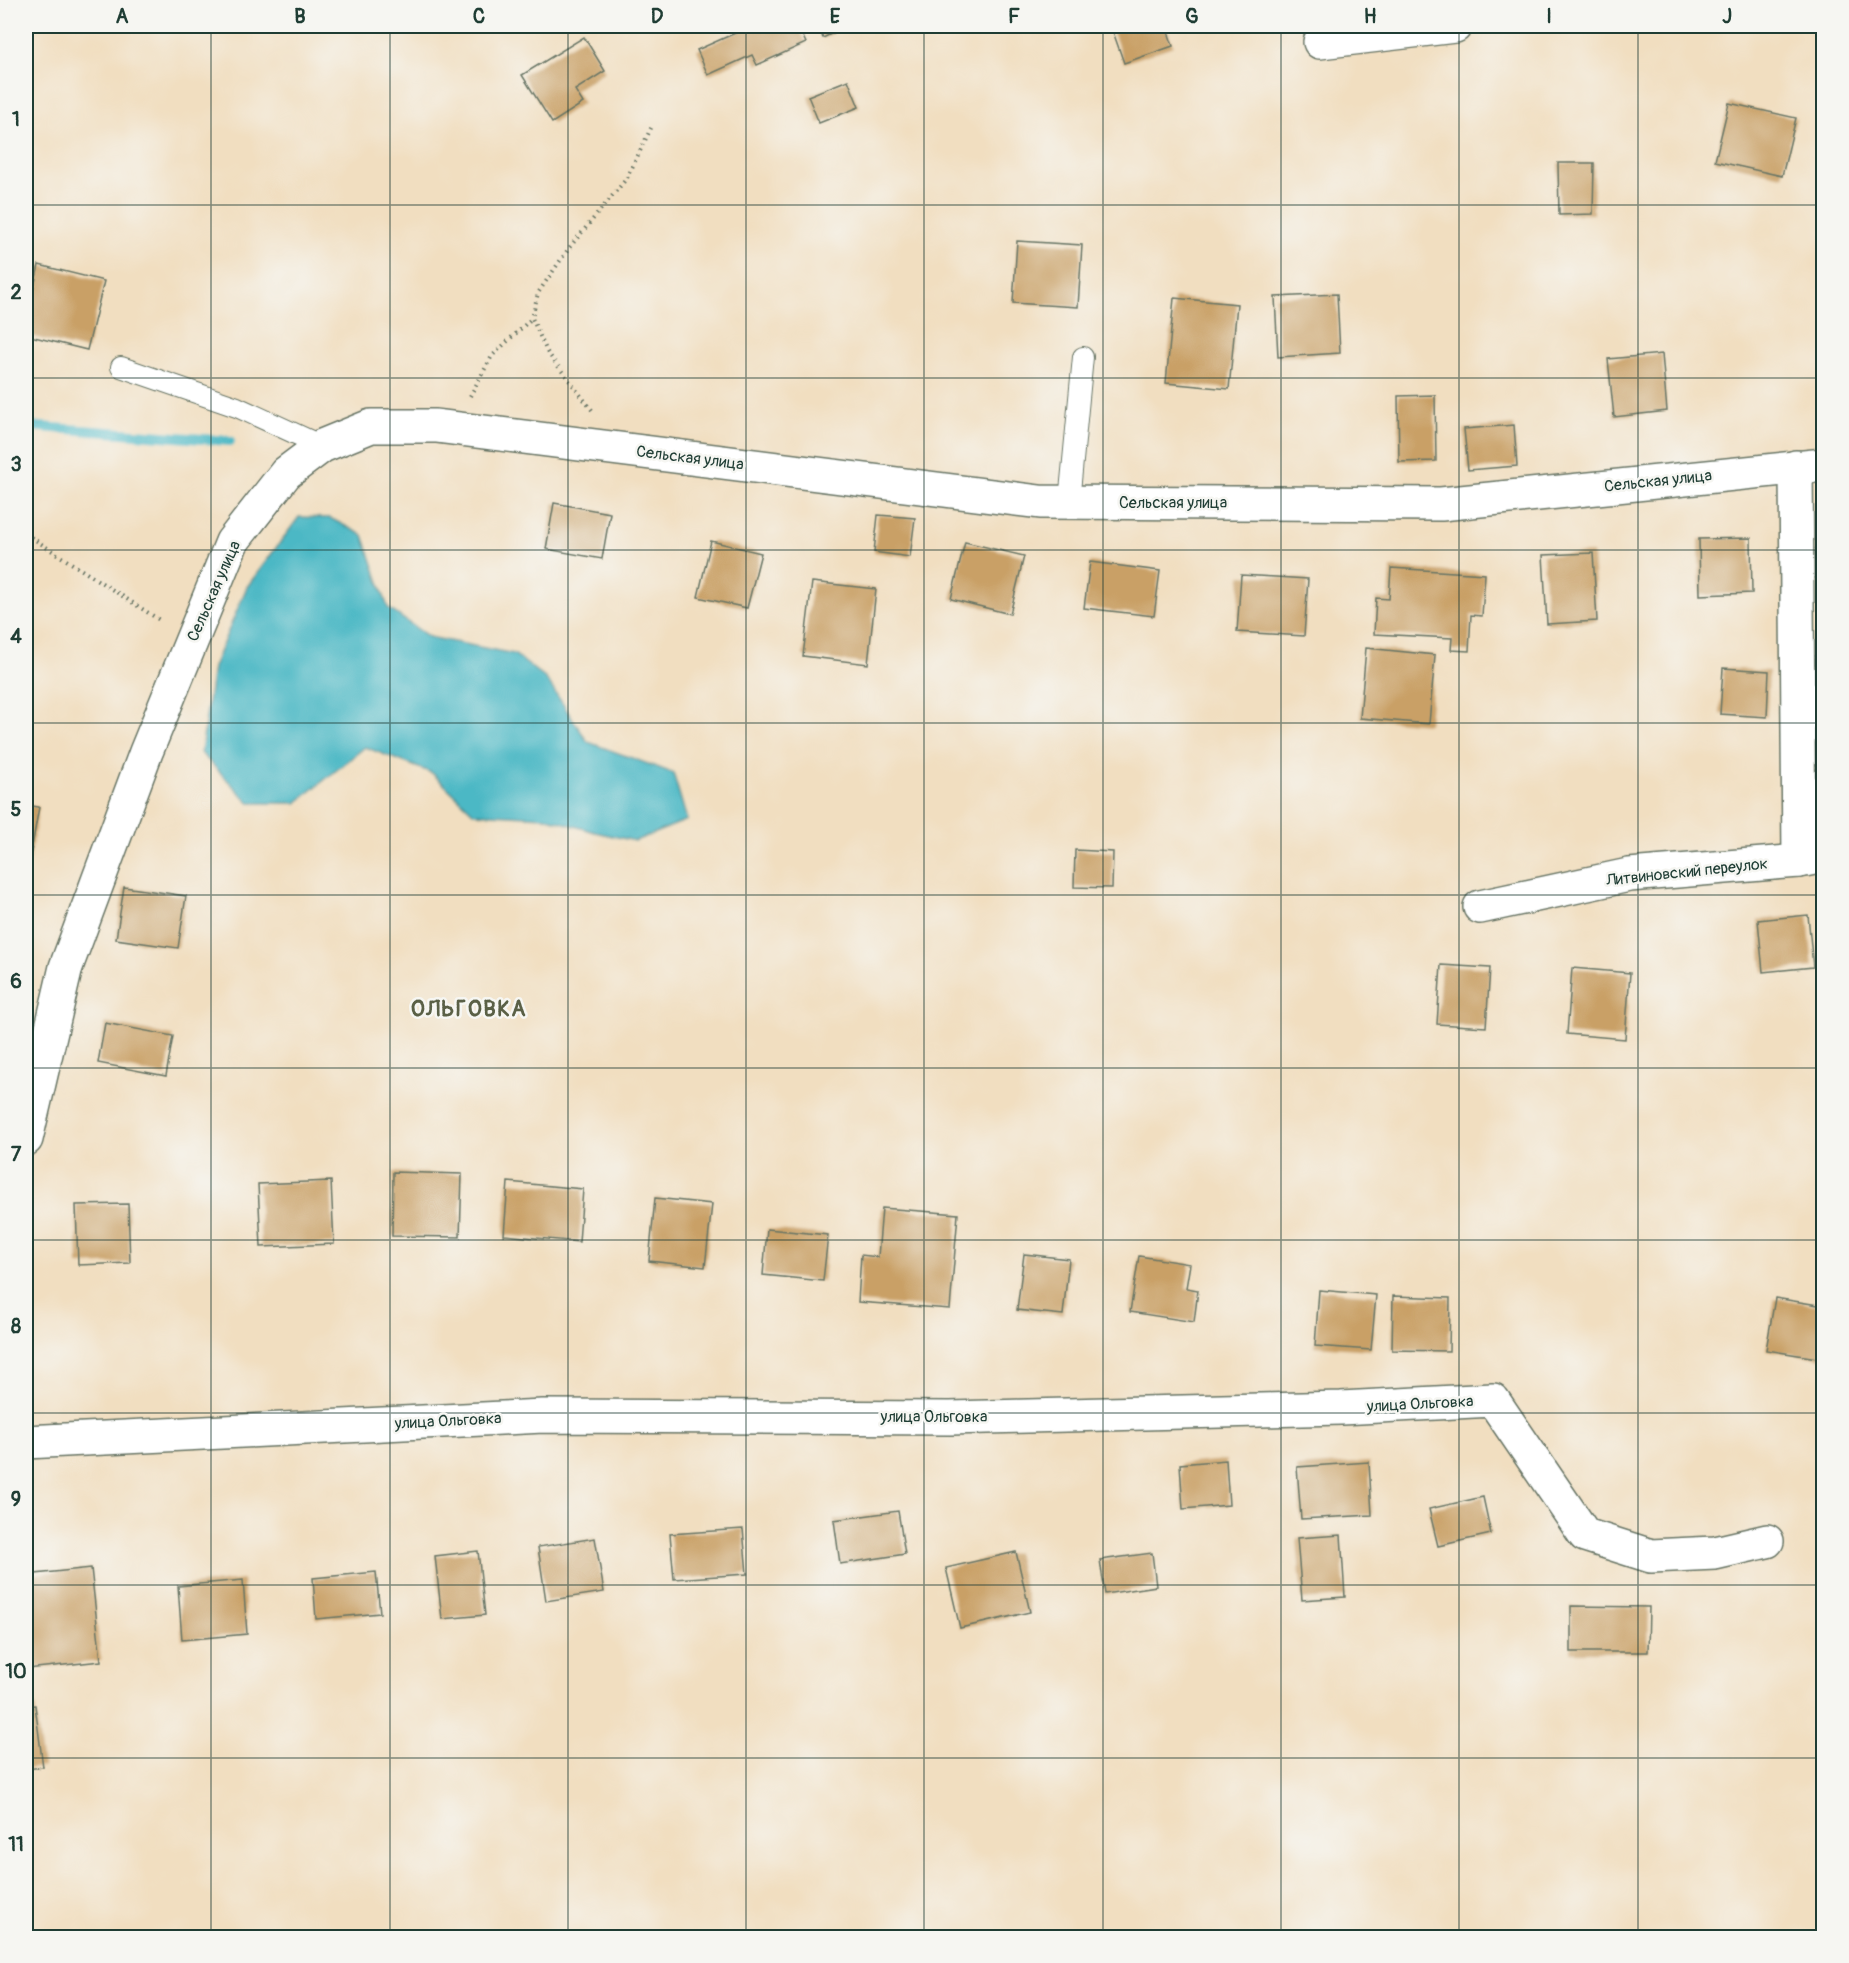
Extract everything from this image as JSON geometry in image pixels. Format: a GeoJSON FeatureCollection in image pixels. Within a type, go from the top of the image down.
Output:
{"type":"FeatureCollection","features":[{"type":"Feature","properties":{"kind":"street"},"geometry":{"type":"LineString","coordinates":[[1320,42],[1455,26]]}},
{"type":"Feature","properties":{"kind":"street","name":"Сельская улица"},"geometry":{"type":"LineString","coordinates":[[26,1139],[66,967],[146,752],[232,543],[285,473],[322,446],[371,426],[436,426],[1040,502],[1441,504],[1810,466]]}},
{"type":"Feature","properties":{"kind":"street"},"geometry":{"type":"LineString","coordinates":[[1810,466],[1812,859]]}},
{"type":"Feature","properties":{"kind":"street","name":"Литвиновский переулок"},"geometry":{"type":"LineString","coordinates":[[1480,907],[1629,875],[1812,859]]}},
{"type":"Feature","properties":{"kind":"street","name":"улица Ольговка"},"geometry":{"type":"LineString","coordinates":[[26,1442],[543,1416],[950,1418],[1341,1408],[1493,1400],[1585,1535],[1652,1556],[1715,1553],[1767,1541]]}},
{"type":"Feature","properties":{"kind":"lane"},"geometry":{"type":"LineString","coordinates":[[1069,502],[1083,357]]}},
{"type":"Feature","properties":{"kind":"lane"},"geometry":{"type":"LineString","coordinates":[[121,367],[237,407],[322,446]]}},
{"type":"Feature","properties":{"kind":"path"},"geometry":{"type":"LineString","coordinates":[[466,404],[492,356],[532,318],[538,293],[569,248],[627,178],[653,124]]}},
{"type":"Feature","properties":{"kind":"path"},"geometry":{"type":"LineString","coordinates":[[532,318],[547,352],[596,415]]}},
{"type":"Feature","properties":{"kind":"path"},"geometry":{"type":"LineString","coordinates":[[26,534],[165,624]]}},
{"type":"Feature","properties":{"kind":"water"},"geometry":{"type":"Polygon","coordinates":[[[299,517],[330,518],[363,535],[388,608],[429,637],[514,654],[546,679],[588,742],[673,773],[687,820],[635,841],[545,817],[474,813],[432,773],[365,747],[296,803],[250,803],[201,753],[213,667],[247,587],[299,517]]]}},
{"type":"Feature","properties":{"kind":"building"},"geometry":{"type":"Polygon","coordinates":[[[751,26],[798,26],[806,43],[757,65],[752,55],[708,75],[697,50],[751,26]]]}},
{"type":"Feature","properties":{"kind":"building"},"geometry":{"type":"Polygon","coordinates":[[[817,26],[847,26],[823,38],[817,26]]]}},
{"type":"Feature","properties":{"kind":"building"},"geometry":{"type":"Polygon","coordinates":[[[1111,26],[1166,26],[1173,46],[1124,63],[1111,26]]]}},
{"type":"Feature","properties":{"kind":"building"},"geometry":{"type":"Polygon","coordinates":[[[584,37],[605,71],[575,90],[583,103],[552,123],[522,75],[584,37]]]}},
{"type":"Feature","properties":{"kind":"building"},"geometry":{"type":"Polygon","coordinates":[[[848,80],[859,107],[819,123],[808,96],[848,80]]]}},
{"type":"Feature","properties":{"kind":"building"},"geometry":{"type":"Polygon","coordinates":[[[1729,103],[1796,118],[1782,176],[1715,161],[1729,103]]]}},
{"type":"Feature","properties":{"kind":"building"},"geometry":{"type":"Polygon","coordinates":[[[1558,163],[1594,163],[1593,214],[1559,215],[1558,163]]]}},
{"type":"Feature","properties":{"kind":"building"},"geometry":{"type":"Polygon","coordinates":[[[1017,241],[1082,245],[1078,307],[1013,303],[1017,241]]]}},
{"type":"Feature","properties":{"kind":"building"},"geometry":{"type":"Polygon","coordinates":[[[39,265],[104,281],[87,350],[26,335],[26,321],[39,265]]]}},
{"type":"Feature","properties":{"kind":"building"},"geometry":{"type":"Polygon","coordinates":[[[1337,294],[1340,353],[1278,357],[1275,297],[1337,294]]]}},
{"type":"Feature","properties":{"kind":"building"},"geometry":{"type":"Polygon","coordinates":[[[1174,298],[1237,304],[1229,389],[1166,383],[1174,298]]]}},
{"type":"Feature","properties":{"kind":"building"},"geometry":{"type":"Polygon","coordinates":[[[1662,354],[1667,411],[1614,417],[1608,359],[1662,354]]]}},
{"type":"Feature","properties":{"kind":"building"},"geometry":{"type":"Polygon","coordinates":[[[1435,395],[1436,461],[1399,462],[1398,396],[1435,395]]]}},
{"type":"Feature","properties":{"kind":"building"},"geometry":{"type":"Polygon","coordinates":[[[1514,425],[1517,466],[1468,470],[1464,429],[1514,425]]]}},
{"type":"Feature","properties":{"kind":"building"},"geometry":{"type":"Polygon","coordinates":[[[554,503],[610,513],[602,559],[546,549],[554,503]]]}},
{"type":"Feature","properties":{"kind":"building"},"geometry":{"type":"Polygon","coordinates":[[[878,515],[915,518],[910,557],[874,552],[878,515]]]}},
{"type":"Feature","properties":{"kind":"building"},"geometry":{"type":"Polygon","coordinates":[[[1751,538],[1752,593],[1700,595],[1699,539],[1751,538]]]}},
{"type":"Feature","properties":{"kind":"building"},"geometry":{"type":"Polygon","coordinates":[[[711,541],[761,553],[747,608],[698,597],[711,541]]]}},
{"type":"Feature","properties":{"kind":"building"},"geometry":{"type":"Polygon","coordinates":[[[965,542],[1024,556],[1010,614],[951,599],[965,542]]]}},
{"type":"Feature","properties":{"kind":"building"},"geometry":{"type":"Polygon","coordinates":[[[1593,553],[1597,621],[1547,624],[1543,555],[1593,553]]]}},
{"type":"Feature","properties":{"kind":"building"},"geometry":{"type":"Polygon","coordinates":[[[1090,562],[1160,571],[1154,616],[1084,608],[1090,562]]]}},
{"type":"Feature","properties":{"kind":"building"},"geometry":{"type":"Polygon","coordinates":[[[1391,568],[1485,574],[1482,616],[1471,615],[1469,651],[1451,650],[1452,638],[1374,634],[1376,598],[1389,599],[1391,568]]]}},
{"type":"Feature","properties":{"kind":"building"},"geometry":{"type":"Polygon","coordinates":[[[1241,575],[1308,579],[1304,636],[1237,632],[1241,575]]]}},
{"type":"Feature","properties":{"kind":"building"},"geometry":{"type":"Polygon","coordinates":[[[812,582],[876,589],[868,664],[803,656],[812,582]]]}},
{"type":"Feature","properties":{"kind":"building"},"geometry":{"type":"Polygon","coordinates":[[[1366,648],[1435,655],[1429,724],[1360,718],[1366,648]]]}},
{"type":"Feature","properties":{"kind":"building"},"geometry":{"type":"Polygon","coordinates":[[[1723,668],[1769,671],[1767,717],[1720,714],[1723,668]]]}},
{"type":"Feature","properties":{"kind":"building"},"geometry":{"type":"Polygon","coordinates":[[[26,805],[39,807],[27,874],[26,874],[26,805]]]}},
{"type":"Feature","properties":{"kind":"building"},"geometry":{"type":"Polygon","coordinates":[[[1075,850],[1113,852],[1112,888],[1074,887],[1075,850]]]}},
{"type":"Feature","properties":{"kind":"building"},"geometry":{"type":"Polygon","coordinates":[[[124,887],[186,896],[178,948],[116,939],[124,887]]]}},
{"type":"Feature","properties":{"kind":"building"},"geometry":{"type":"Polygon","coordinates":[[[1808,915],[1813,967],[1763,972],[1758,920],[1808,915]]]}},
{"type":"Feature","properties":{"kind":"building"},"geometry":{"type":"Polygon","coordinates":[[[1441,965],[1490,968],[1486,1027],[1437,1024],[1441,965]]]}},
{"type":"Feature","properties":{"kind":"building"},"geometry":{"type":"Polygon","coordinates":[[[1572,968],[1630,973],[1625,1039],[1567,1034],[1572,968]]]}},
{"type":"Feature","properties":{"kind":"building"},"geometry":{"type":"Polygon","coordinates":[[[105,1023],[173,1036],[166,1076],[98,1063],[105,1023]]]}},
{"type":"Feature","properties":{"kind":"building"},"geometry":{"type":"Polygon","coordinates":[[[393,1172],[462,1174],[460,1237],[392,1236],[393,1172]]]}},
{"type":"Feature","properties":{"kind":"building"},"geometry":{"type":"Polygon","coordinates":[[[331,1181],[334,1244],[261,1247],[258,1184],[331,1181]]]}},
{"type":"Feature","properties":{"kind":"building"},"geometry":{"type":"Polygon","coordinates":[[[508,1182],[583,1189],[579,1242],[504,1235],[508,1182]]]}},
{"type":"Feature","properties":{"kind":"building"},"geometry":{"type":"Polygon","coordinates":[[[655,1198],[712,1204],[705,1267],[649,1261],[655,1198]]]}},
{"type":"Feature","properties":{"kind":"building"},"geometry":{"type":"Polygon","coordinates":[[[128,1204],[130,1263],[78,1265],[76,1205],[128,1204]]]}},
{"type":"Feature","properties":{"kind":"building"},"geometry":{"type":"Polygon","coordinates":[[[882,1208],[958,1214],[950,1309],[858,1302],[861,1255],[878,1257],[882,1208]]]}},
{"type":"Feature","properties":{"kind":"building"},"geometry":{"type":"Polygon","coordinates":[[[767,1229],[828,1235],[823,1281],[763,1275],[767,1229]]]}},
{"type":"Feature","properties":{"kind":"building"},"geometry":{"type":"Polygon","coordinates":[[[1024,1254],[1069,1259],[1063,1315],[1017,1310],[1024,1254]]]}},
{"type":"Feature","properties":{"kind":"building"},"geometry":{"type":"Polygon","coordinates":[[[1139,1256],[1190,1264],[1186,1288],[1198,1290],[1194,1322],[1130,1312],[1139,1256]]]}},
{"type":"Feature","properties":{"kind":"building"},"geometry":{"type":"Polygon","coordinates":[[[1319,1290],[1376,1295],[1371,1350],[1315,1346],[1319,1290]]]}},
{"type":"Feature","properties":{"kind":"building"},"geometry":{"type":"Polygon","coordinates":[[[1393,1296],[1450,1298],[1449,1351],[1392,1350],[1393,1296]]]}},
{"type":"Feature","properties":{"kind":"building"},"geometry":{"type":"Polygon","coordinates":[[[1775,1298],[1824,1306],[1824,1359],[1766,1350],[1775,1298]]]}},
{"type":"Feature","properties":{"kind":"building"},"geometry":{"type":"Polygon","coordinates":[[[1226,1460],[1229,1505],[1183,1509],[1180,1464],[1226,1460]]]}},
{"type":"Feature","properties":{"kind":"building"},"geometry":{"type":"Polygon","coordinates":[[[1369,1462],[1372,1515],[1301,1519],[1297,1467],[1369,1462]]]}},
{"type":"Feature","properties":{"kind":"building"},"geometry":{"type":"Polygon","coordinates":[[[1483,1497],[1491,1534],[1438,1546],[1429,1509],[1483,1497]]]}},
{"type":"Feature","properties":{"kind":"building"},"geometry":{"type":"Polygon","coordinates":[[[898,1511],[905,1554],[840,1564],[834,1520],[898,1511]]]}},
{"type":"Feature","properties":{"kind":"building"},"geometry":{"type":"Polygon","coordinates":[[[743,1529],[747,1574],[674,1579],[670,1534],[743,1529]]]}},
{"type":"Feature","properties":{"kind":"building"},"geometry":{"type":"Polygon","coordinates":[[[1341,1535],[1345,1597],[1302,1600],[1297,1538],[1341,1535]]]}},
{"type":"Feature","properties":{"kind":"building"},"geometry":{"type":"Polygon","coordinates":[[[595,1538],[604,1592],[546,1601],[538,1547],[595,1538]]]}},
{"type":"Feature","properties":{"kind":"building"},"geometry":{"type":"Polygon","coordinates":[[[478,1551],[485,1615],[442,1619],[435,1556],[478,1551]]]}},
{"type":"Feature","properties":{"kind":"building"},"geometry":{"type":"Polygon","coordinates":[[[1016,1552],[1030,1612],[960,1628],[946,1568],[1016,1552]]]}},
{"type":"Feature","properties":{"kind":"building"},"geometry":{"type":"Polygon","coordinates":[[[1152,1553],[1156,1586],[1105,1594],[1100,1560],[1152,1553]]]}},
{"type":"Feature","properties":{"kind":"building"},"geometry":{"type":"Polygon","coordinates":[[[91,1568],[101,1661],[27,1669],[26,1575],[91,1568]]]}},
{"type":"Feature","properties":{"kind":"building"},"geometry":{"type":"Polygon","coordinates":[[[376,1572],[380,1613],[316,1619],[313,1578],[376,1572]]]}},
{"type":"Feature","properties":{"kind":"building"},"geometry":{"type":"Polygon","coordinates":[[[243,1580],[247,1634],[182,1640],[178,1586],[243,1580]]]}},
{"type":"Feature","properties":{"kind":"building"},"geometry":{"type":"Polygon","coordinates":[[[1571,1606],[1649,1607],[1648,1652],[1571,1652],[1571,1606]]]}},
{"type":"Feature","properties":{"kind":"building"},"geometry":{"type":"Polygon","coordinates":[[[35,1705],[43,1767],[26,1769],[26,1706],[35,1705]]]}},
{"type":"Feature","properties":{"kind":"waterway"},"geometry":{"type":"LineString","coordinates":[[26,426],[230,441]]}},
{"type":"Feature","properties":{"kind":"district","name":"ОЛЬГОВКА"},"geometry":{"type":"Point","coordinates":[469,1009]}}]}
